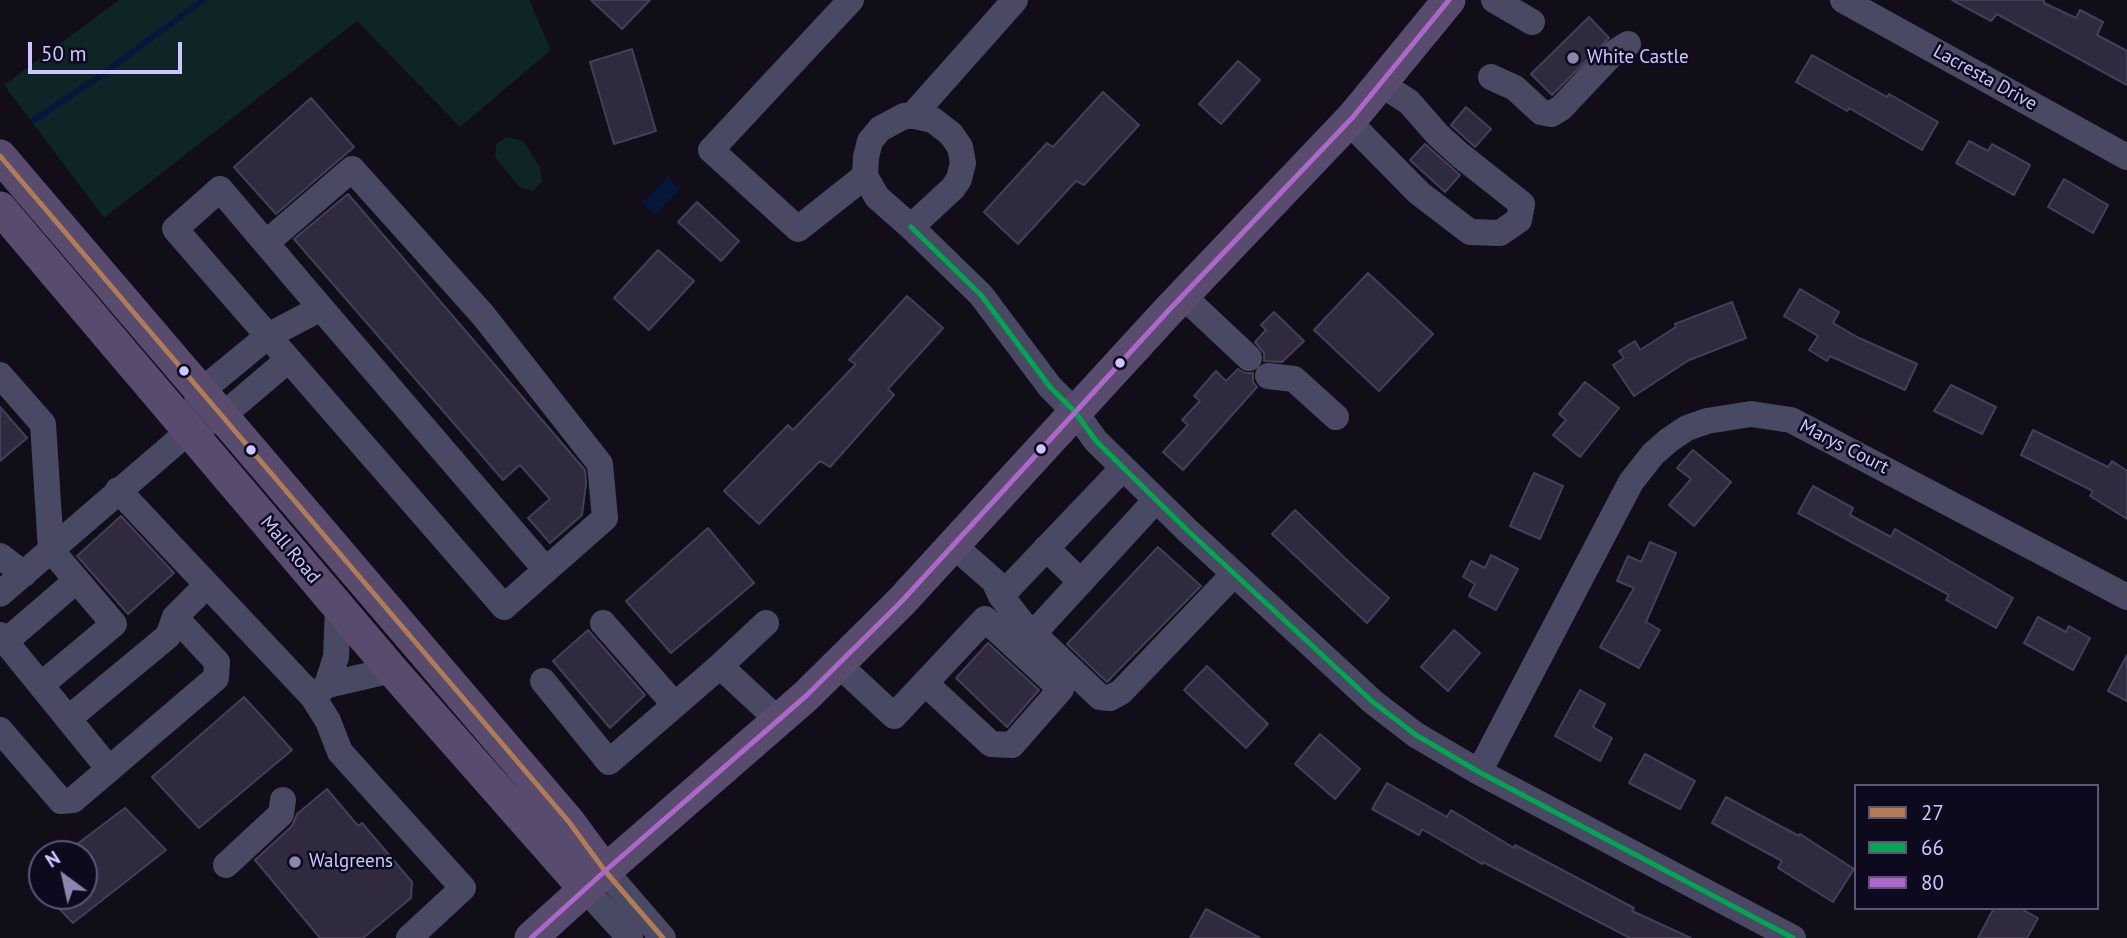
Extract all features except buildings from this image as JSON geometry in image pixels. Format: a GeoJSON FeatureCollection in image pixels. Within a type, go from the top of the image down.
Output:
{"type":"FeatureCollection","features":[{"type":"Feature","properties":{"kind":"main road"},"geometry":{"type":"LineString","coordinates":[[531,938],[778,720],[901,601],[1074,412],[1349,122],[1449,0]]}},
{"type":"Feature","properties":{"kind":"main road","name":"Mall Road"},"geometry":{"type":"LineString","coordinates":[[0,156],[569,822],[595,880]]}},
{"type":"Feature","properties":{"kind":"main road","name":"Mall Road"},"geometry":{"type":"LineString","coordinates":[[0,208],[392,670],[595,880]]}},
{"type":"Feature","properties":{"kind":"street"},"geometry":{"type":"LineString","coordinates":[[851,0],[711,150],[798,229],[865,176]]}},
{"type":"Feature","properties":{"kind":"street"},"geometry":{"type":"LineString","coordinates":[[912,116],[1015,0]]}},
{"type":"Feature","properties":{"kind":"street"},"geometry":{"type":"LineString","coordinates":[[1494,0],[1532,22]]}},
{"type":"Feature","properties":{"kind":"street","name":"Lacresta Drive"},"geometry":{"type":"LineString","coordinates":[[1843,0],[2127,157]]}},
{"type":"Feature","properties":{"kind":"street"},"geometry":{"type":"LineString","coordinates":[[1491,77],[1515,88],[1541,112],[1550,114],[1561,108],[1612,54],[1629,44]]}},
{"type":"Feature","properties":{"kind":"street"},"geometry":{"type":"LineString","coordinates":[[1349,122],[1419,193],[1470,232],[1500,233],[1519,220],[1522,204],[1446,142],[1409,102],[1381,84]]}},
{"type":"Feature","properties":{"kind":"street"},"geometry":{"type":"LineString","coordinates":[[911,227],[953,188],[959,179],[963,163],[960,147],[951,134],[933,120],[912,116],[895,119],[880,129],[870,141],[865,176],[877,197],[981,295],[1050,387],[1096,441],[1234,574],[1373,702],[1416,735],[1479,772],[1793,938]]}},
{"type":"Feature","properties":{"kind":"street"},"geometry":{"type":"LineString","coordinates":[[266,243],[352,169],[483,315],[600,464],[605,518],[546,570],[503,607],[175,229],[220,189],[321,308],[546,570]]}},
{"type":"Feature","properties":{"kind":"street"},"geometry":{"type":"LineString","coordinates":[[1183,296],[1259,367],[1294,379],[1336,417]]}},
{"type":"Feature","properties":{"kind":"street"},"geometry":{"type":"LineString","coordinates":[[190,431],[200,392],[268,336],[321,308]]}},
{"type":"Feature","properties":{"kind":"street"},"geometry":{"type":"LineString","coordinates":[[0,594],[118,490],[190,431],[221,417],[288,360]]}},
{"type":"Feature","properties":{"kind":"street"},"geometry":{"type":"LineString","coordinates":[[0,375],[43,424],[51,550],[114,624],[41,685]]}},
{"type":"Feature","properties":{"kind":"street","name":"Marys Court"},"geometry":{"type":"LineString","coordinates":[[1479,772],[1631,482],[1653,454],[1669,440],[1687,428],[1707,421],[1751,414],[1791,420],[2127,597]]}},
{"type":"Feature","properties":{"kind":"street"},"geometry":{"type":"LineString","coordinates":[[1001,596],[1123,468]]}},
{"type":"Feature","properties":{"kind":"street"},"geometry":{"type":"LineString","coordinates":[[118,490],[207,585],[320,691],[340,752],[463,888],[409,938]]}},
{"type":"Feature","properties":{"kind":"street"},"geometry":{"type":"LineString","coordinates":[[1033,634],[1156,500]]}},
{"type":"Feature","properties":{"kind":"street"},"geometry":{"type":"LineString","coordinates":[[953,545],[994,581],[1001,596],[1021,623],[1100,697],[1110,698],[1121,692],[1234,574]]}},
{"type":"Feature","properties":{"kind":"street"},"geometry":{"type":"LineString","coordinates":[[1040,554],[1075,588]]}},
{"type":"Feature","properties":{"kind":"street"},"geometry":{"type":"LineString","coordinates":[[0,556],[24,574]]}},
{"type":"Feature","properties":{"kind":"street"},"geometry":{"type":"LineString","coordinates":[[77,580],[3,638],[109,769]]}},
{"type":"Feature","properties":{"kind":"street"},"geometry":{"type":"LineString","coordinates":[[68,719],[168,636],[175,617],[207,585]]}},
{"type":"Feature","properties":{"kind":"street"},"geometry":{"type":"LineString","coordinates":[[320,691],[336,657],[338,606]]}},
{"type":"Feature","properties":{"kind":"street"},"geometry":{"type":"LineString","coordinates":[[0,730],[61,801],[73,800],[216,678],[217,662],[175,617]]}},
{"type":"Feature","properties":{"kind":"street"},"geometry":{"type":"LineString","coordinates":[[838,664],[894,716],[985,619],[1061,689],[1012,745],[1002,745],[991,744],[925,683]]}},
{"type":"Feature","properties":{"kind":"street"},"geometry":{"type":"LineString","coordinates":[[603,623],[675,705]]}},
{"type":"Feature","properties":{"kind":"street"},"geometry":{"type":"LineString","coordinates":[[543,681],[609,762],[766,623]]}},
{"type":"Feature","properties":{"kind":"street"},"geometry":{"type":"LineString","coordinates":[[720,666],[778,720]]}},
{"type":"Feature","properties":{"kind":"street"},"geometry":{"type":"LineString","coordinates":[[320,691],[392,670]]}},
{"type":"Feature","properties":{"kind":"street"},"geometry":{"type":"LineString","coordinates":[[226,865],[281,814],[283,800]]}},
{"type":"Feature","properties":{"kind":"street"},"geometry":{"type":"LineString","coordinates":[[595,880],[630,938]]}},
{"type":"Feature","properties":{"kind":"street"},"geometry":{"type":"LineString","coordinates":[[595,880],[663,938]]}},
{"type":"Feature","properties":{"kind":"green space"},"geometry":{"type":"Polygon","coordinates":[[[119,0],[529,0],[551,50],[460,127],[357,21],[104,218],[4,85],[119,0]]]}},
{"type":"Feature","properties":{"kind":"green space"},"geometry":{"type":"Polygon","coordinates":[[[507,137],[523,141],[540,167],[542,182],[533,191],[519,187],[495,157],[496,144],[507,137]]]}},
{"type":"Feature","properties":{"kind":"water"},"geometry":{"type":"Polygon","coordinates":[[[668,177],[680,189],[655,215],[642,203],[668,177]]]}},
{"type":"Feature","properties":{"kind":"waterway"},"geometry":{"type":"LineString","coordinates":[[34,120],[103,74],[203,0]]}},
{"type":"Feature","properties":{"kind":"transit line","name":"80"},"geometry":{"type":"LineString","coordinates":[[531,938],[806,696],[901,602],[1169,310],[1353,117],[1449,0]]}},
{"type":"Feature","properties":{"kind":"transit line","name":"27"},"geometry":{"type":"LineString","coordinates":[[0,156],[569,822],[605,871],[663,938]]}},
{"type":"Feature","properties":{"kind":"transit line","name":"66"},"geometry":{"type":"LineString","coordinates":[[911,227],[981,295],[1050,387],[1075,412],[1096,441],[1188,531],[1373,702],[1416,735],[1479,772],[1793,938]]}},
{"type":"Feature","properties":{"kind":"place","name":"White Castle"},"geometry":{"type":"Point","coordinates":[1573,58]}},
{"type":"Feature","properties":{"kind":"place","name":"Walgreens"},"geometry":{"type":"Point","coordinates":[295,862]}}]}
